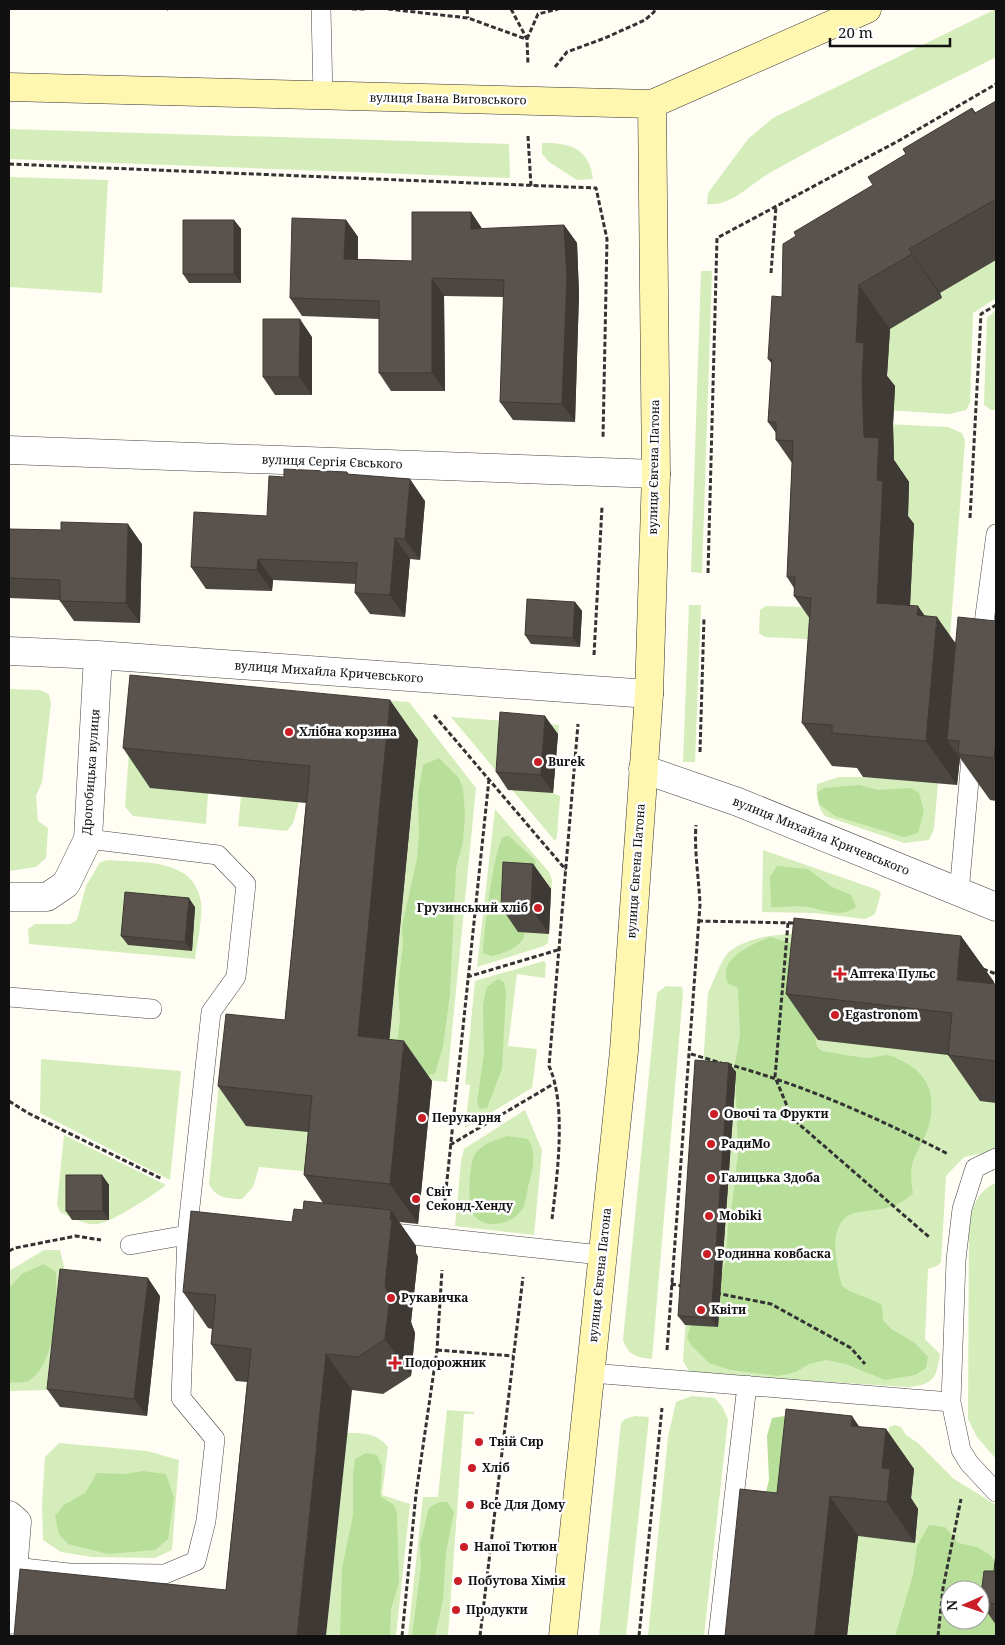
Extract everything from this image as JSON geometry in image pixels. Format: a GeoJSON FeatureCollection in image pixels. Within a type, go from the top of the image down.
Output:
{"type":"FeatureCollection","features":[{"type":"Feature","properties":{"kind":"main road","name":"вулиця Івана Виговського"},"geometry":{"type":"LineString","coordinates":[[9,87],[652,104],[867,9]]}},
{"type":"Feature","properties":{"kind":"main road","name":"вулиця Євгена Патона"},"geometry":{"type":"LineString","coordinates":[[563,1636],[624,1051],[649,694],[656,474],[652,104]]}},
{"type":"Feature","properties":{"kind":"street","name":"вулиця Сергія Євського"},"geometry":{"type":"LineString","coordinates":[[9,450],[656,474]]}},
{"type":"Feature","properties":{"kind":"street","name":"вулиця Михайла Кричевського"},"geometry":{"type":"LineString","coordinates":[[9,652],[98,655],[649,694]]}},
{"type":"Feature","properties":{"kind":"street","name":"Дрогобицька вулиця"},"geometry":{"type":"LineString","coordinates":[[9,897],[47,896],[66,884],[88,839],[98,655]]}},
{"type":"Feature","properties":{"kind":"street","name":"вулиця Михайла Кричевського"},"geometry":{"type":"LineString","coordinates":[[643,769],[738,802],[996,908]]}},
{"type":"Feature","properties":{"kind":"street"},"geometry":{"type":"LineString","coordinates":[[9,1515],[17,1522],[9,1620]]}},
{"type":"Feature","properties":{"kind":"lane"},"geometry":{"type":"LineString","coordinates":[[321,9],[322,96]]}},
{"type":"Feature","properties":{"kind":"lane"},"geometry":{"type":"LineString","coordinates":[[979,666],[983,618],[996,534]]}},
{"type":"Feature","properties":{"kind":"lane"},"geometry":{"type":"LineString","coordinates":[[959,893],[974,724]]}},
{"type":"Feature","properties":{"kind":"lane"},"geometry":{"type":"LineString","coordinates":[[14,1567],[69,1573],[164,1574],[196,1561],[206,1521],[215,1439],[181,1398],[187,1235],[210,1012],[236,977],[246,884],[218,855],[88,839]]}},
{"type":"Feature","properties":{"kind":"lane"},"geometry":{"type":"LineString","coordinates":[[9,996],[152,1009]]}},
{"type":"Feature","properties":{"kind":"lane"},"geometry":{"type":"LineString","coordinates":[[996,1158],[976,1168],[962,1209],[956,1260],[951,1402],[961,1450],[969,1463],[996,1492]]}},
{"type":"Feature","properties":{"kind":"lane"},"geometry":{"type":"LineString","coordinates":[[191,1202],[210,1213]]}},
{"type":"Feature","properties":{"kind":"lane"},"geometry":{"type":"LineString","coordinates":[[366,1230],[602,1256]]}},
{"type":"Feature","properties":{"kind":"lane"},"geometry":{"type":"LineString","coordinates":[[130,1245],[187,1235]]}},
{"type":"Feature","properties":{"kind":"lane"},"geometry":{"type":"LineString","coordinates":[[591,1373],[951,1402]]}},
{"type":"Feature","properties":{"kind":"lane"},"geometry":{"type":"LineString","coordinates":[[718,1636],[747,1385]]}},
{"type":"Feature","properties":{"kind":"path"},"geometry":{"type":"LineString","coordinates":[[388,9],[468,18],[527,39]]}},
{"type":"Feature","properties":{"kind":"path"},"geometry":{"type":"LineString","coordinates":[[467,9],[468,18]]}},
{"type":"Feature","properties":{"kind":"path"},"geometry":{"type":"LineString","coordinates":[[511,9],[527,39]]}},
{"type":"Feature","properties":{"kind":"path"},"geometry":{"type":"LineString","coordinates":[[527,39],[538,14],[558,9]]}},
{"type":"Feature","properties":{"kind":"path"},"geometry":{"type":"LineString","coordinates":[[530,101],[567,52],[645,20],[655,9]]}},
{"type":"Feature","properties":{"kind":"path"},"geometry":{"type":"LineString","coordinates":[[708,573],[717,238],[900,140],[996,84]]}},
{"type":"Feature","properties":{"kind":"path"},"geometry":{"type":"LineString","coordinates":[[528,140],[531,186]]}},
{"type":"Feature","properties":{"kind":"path"},"geometry":{"type":"LineString","coordinates":[[9,164],[596,188],[607,239],[603,446]]}},
{"type":"Feature","properties":{"kind":"path"},"geometry":{"type":"LineString","coordinates":[[771,273],[776,205]]}},
{"type":"Feature","properties":{"kind":"path"},"geometry":{"type":"LineString","coordinates":[[594,663],[602,502]]}},
{"type":"Feature","properties":{"kind":"path"},"geometry":{"type":"LineString","coordinates":[[700,753],[704,618]]}},
{"type":"Feature","properties":{"kind":"path"},"geometry":{"type":"LineString","coordinates":[[431,712],[567,871]]}},
{"type":"Feature","properties":{"kind":"path"},"geometry":{"type":"LineString","coordinates":[[480,1636],[522,1278],[549,1250],[560,1150],[555,1083],[549,1066],[561,949],[579,717]]}},
{"type":"Feature","properties":{"kind":"path"},"geometry":{"type":"LineString","coordinates":[[402,1636],[416,1494],[437,1350],[444,1239],[442,1225],[489,779]]}},
{"type":"Feature","properties":{"kind":"path"},"geometry":{"type":"LineString","coordinates":[[639,1636],[665,1379],[671,1284],[691,1054],[700,904],[698,858],[694,848],[696,821]]}},
{"type":"Feature","properties":{"kind":"path"},"geometry":{"type":"LineString","coordinates":[[698,921],[798,924]]}},
{"type":"Feature","properties":{"kind":"path"},"geometry":{"type":"LineString","coordinates":[[788,923],[775,1077],[792,1118],[956,1260]]}},
{"type":"Feature","properties":{"kind":"path"},"geometry":{"type":"LineString","coordinates":[[467,977],[561,949]]}},
{"type":"Feature","properties":{"kind":"path"},"geometry":{"type":"LineString","coordinates":[[978,967],[996,974]]}},
{"type":"Feature","properties":{"kind":"path"},"geometry":{"type":"LineString","coordinates":[[691,1054],[775,1077],[916,1138],[976,1168]]}},
{"type":"Feature","properties":{"kind":"path"},"geometry":{"type":"LineString","coordinates":[[450,1145],[555,1083]]}},
{"type":"Feature","properties":{"kind":"path"},"geometry":{"type":"LineString","coordinates":[[9,1102],[191,1202]]}},
{"type":"Feature","properties":{"kind":"path"},"geometry":{"type":"LineString","coordinates":[[9,1251],[15,1248],[76,1236],[130,1245]]}},
{"type":"Feature","properties":{"kind":"path"},"geometry":{"type":"LineString","coordinates":[[671,1284],[690,1288]]}},
{"type":"Feature","properties":{"kind":"path"},"geometry":{"type":"LineString","coordinates":[[708,1291],[771,1304],[851,1348],[891,1398]]}},
{"type":"Feature","properties":{"kind":"path"},"geometry":{"type":"LineString","coordinates":[[437,1350],[513,1356]]}},
{"type":"Feature","properties":{"kind":"path"},"geometry":{"type":"LineString","coordinates":[[938,1636],[943,1588],[969,1463]]}},
{"type":"Feature","properties":{"kind":"green space"},"geometry":{"type":"Polygon","coordinates":[[[996,9],[996,57],[800,156],[765,176],[733,198],[725,202],[707,204],[708,193],[748,139],[773,118],[996,9]]]}},
{"type":"Feature","properties":{"kind":"green space"},"geometry":{"type":"Polygon","coordinates":[[[9,129],[509,144],[510,178],[9,159],[9,129]]]}},
{"type":"Feature","properties":{"kind":"green space"},"geometry":{"type":"Polygon","coordinates":[[[542,143],[561,144],[577,149],[588,161],[593,179],[577,180],[549,162],[542,154],[542,143]]]}},
{"type":"Feature","properties":{"kind":"green space"},"geometry":{"type":"Polygon","coordinates":[[[9,177],[108,180],[102,293],[9,287],[9,177]]]}},
{"type":"Feature","properties":{"kind":"green space"},"geometry":{"type":"Polygon","coordinates":[[[996,254],[996,298],[973,313],[970,403],[966,410],[950,414],[886,410],[888,366],[882,323],[905,320],[942,298],[937,288],[996,254]]]}},
{"type":"Feature","properties":{"kind":"green space"},"geometry":{"type":"Polygon","coordinates":[[[701,271],[712,271],[702,573],[691,572],[701,271]]]}},
{"type":"Feature","properties":{"kind":"green space"},"geometry":{"type":"Polygon","coordinates":[[[996,310],[996,410],[991,410],[984,405],[987,318],[996,310]]]}},
{"type":"Feature","properties":{"kind":"green space"},"geometry":{"type":"Polygon","coordinates":[[[885,424],[948,427],[962,433],[965,441],[949,650],[892,645],[885,424]]]}},
{"type":"Feature","properties":{"kind":"green space"},"geometry":{"type":"Polygon","coordinates":[[[689,605],[701,605],[695,762],[683,762],[689,605]]]}},
{"type":"Feature","properties":{"kind":"green space"},"geometry":{"type":"Polygon","coordinates":[[[766,606],[802,607],[824,640],[765,637],[759,633],[760,610],[766,606]]]}},
{"type":"Feature","properties":{"kind":"green space"},"geometry":{"type":"Polygon","coordinates":[[[9,689],[40,690],[49,694],[51,703],[42,782],[36,796],[38,821],[48,828],[46,858],[36,867],[9,871],[9,689]]]}},
{"type":"Feature","properties":{"kind":"green space"},"geometry":{"type":"Polygon","coordinates":[[[303,695],[409,702],[476,788],[447,1082],[386,1076],[418,740],[303,695]]]}},
{"type":"Feature","properties":{"kind":"green space"},"geometry":{"type":"Polygon","coordinates":[[[451,717],[559,725],[553,793],[560,796],[557,837],[555,841],[451,717]]]}},
{"type":"Feature","properties":{"kind":"green space"},"geometry":{"type":"Polygon","coordinates":[[[131,723],[208,793],[206,824],[133,816],[125,807],[131,723]]]}},
{"type":"Feature","properties":{"kind":"green space"},"geometry":{"type":"Polygon","coordinates":[[[439,758],[459,778],[463,789],[465,813],[463,842],[456,868],[450,994],[443,1046],[435,1074],[417,1076],[395,1058],[400,1019],[398,985],[403,945],[402,926],[417,859],[419,835],[418,794],[423,765],[439,758]]]}},
{"type":"Feature","properties":{"kind":"green space"},"geometry":{"type":"Polygon","coordinates":[[[839,777],[938,783],[934,829],[929,840],[904,843],[825,816],[820,809],[818,801],[817,784],[839,777]]]}},
{"type":"Feature","properties":{"kind":"green space"},"geometry":{"type":"Polygon","coordinates":[[[860,785],[877,790],[911,788],[919,793],[924,811],[918,833],[904,837],[835,816],[820,805],[817,793],[824,788],[860,785]]]}},
{"type":"Feature","properties":{"kind":"green space"},"geometry":{"type":"Polygon","coordinates":[[[241,797],[299,802],[293,823],[287,831],[238,826],[241,797]]]}},
{"type":"Feature","properties":{"kind":"green space"},"geometry":{"type":"Polygon","coordinates":[[[495,809],[549,872],[552,880],[548,943],[544,946],[477,967],[495,809]]]}},
{"type":"Feature","properties":{"kind":"green space"},"geometry":{"type":"Polygon","coordinates":[[[509,836],[535,860],[537,880],[527,895],[524,937],[518,945],[506,952],[491,956],[483,953],[490,893],[499,845],[503,837],[509,836]]]}},
{"type":"Feature","properties":{"kind":"green space"},"geometry":{"type":"Polygon","coordinates":[[[763,850],[878,890],[881,893],[875,914],[865,919],[814,913],[762,912],[763,850]]]}},
{"type":"Feature","properties":{"kind":"green space"},"geometry":{"type":"Polygon","coordinates":[[[109,860],[151,863],[178,870],[189,877],[197,888],[201,902],[201,923],[195,959],[29,944],[28,929],[35,924],[70,924],[77,920],[86,886],[100,862],[109,860]]]}},
{"type":"Feature","properties":{"kind":"green space"},"geometry":{"type":"Polygon","coordinates":[[[777,866],[808,869],[832,887],[851,895],[856,907],[850,911],[838,913],[803,906],[771,907],[770,877],[777,866]]]}},
{"type":"Feature","properties":{"kind":"green space"},"geometry":{"type":"Polygon","coordinates":[[[824,933],[984,1059],[996,1103],[996,1151],[964,1157],[946,1176],[941,1262],[937,1266],[928,1269],[925,1339],[940,1354],[933,1378],[929,1382],[918,1386],[703,1374],[689,1371],[683,1361],[708,993],[727,954],[740,945],[751,940],[775,935],[824,933]]]}},
{"type":"Feature","properties":{"kind":"green space"},"geometry":{"type":"Polygon","coordinates":[[[770,937],[795,944],[817,1047],[822,1051],[857,1057],[870,1058],[887,1055],[895,1057],[908,1064],[923,1077],[930,1093],[932,1102],[930,1121],[912,1166],[911,1182],[913,1193],[895,1205],[848,1216],[841,1222],[836,1242],[837,1265],[842,1286],[851,1292],[882,1305],[883,1320],[891,1329],[915,1343],[928,1357],[926,1368],[915,1375],[885,1380],[846,1364],[826,1360],[809,1364],[796,1372],[777,1376],[730,1370],[709,1363],[691,1345],[687,1337],[695,1313],[720,1276],[726,1262],[728,1224],[738,1154],[735,1064],[740,1035],[738,988],[728,983],[727,966],[746,948],[770,937]]]}},
{"type":"Feature","properties":{"kind":"green space"},"geometry":{"type":"Polygon","coordinates":[[[544,961],[546,963],[545,978],[517,974],[508,1046],[537,1049],[532,1088],[465,1128],[470,1085],[465,1084],[475,981],[544,961]]]}},
{"type":"Feature","properties":{"kind":"green space"},"geometry":{"type":"Polygon","coordinates":[[[498,979],[504,982],[506,992],[502,1069],[487,1108],[480,1109],[477,1103],[484,1053],[483,1004],[487,987],[498,979]]]}},
{"type":"Feature","properties":{"kind":"green space"},"geometry":{"type":"Polygon","coordinates":[[[666,986],[682,987],[683,993],[652,1359],[630,1353],[623,1340],[657,993],[666,986]]]}},
{"type":"Feature","properties":{"kind":"green space"},"geometry":{"type":"Polygon","coordinates":[[[223,1042],[339,1135],[335,1174],[259,1167],[253,1187],[242,1199],[223,1197],[212,1189],[209,1184],[223,1042]]]}},
{"type":"Feature","properties":{"kind":"green space"},"geometry":{"type":"Polygon","coordinates":[[[41,1059],[181,1071],[170,1180],[40,1113],[41,1059]]]}},
{"type":"Feature","properties":{"kind":"green space"},"geometry":{"type":"Polygon","coordinates":[[[525,1110],[542,1150],[534,1235],[455,1226],[461,1161],[464,1149],[525,1110]]]}},
{"type":"Feature","properties":{"kind":"green space"},"geometry":{"type":"Polygon","coordinates":[[[64,1135],[166,1185],[123,1213],[104,1222],[93,1224],[74,1219],[60,1212],[57,1204],[64,1135]]]}},
{"type":"Feature","properties":{"kind":"green space"},"geometry":{"type":"Polygon","coordinates":[[[508,1136],[528,1139],[533,1151],[532,1169],[525,1204],[520,1212],[508,1221],[500,1224],[485,1223],[478,1220],[471,1209],[471,1166],[478,1150],[494,1140],[508,1136]]]}},
{"type":"Feature","properties":{"kind":"green space"},"geometry":{"type":"Polygon","coordinates":[[[996,1183],[996,1459],[977,1437],[968,1419],[969,1225],[972,1212],[980,1195],[996,1183]]]}},
{"type":"Feature","properties":{"kind":"green space"},"geometry":{"type":"Polygon","coordinates":[[[44,1250],[60,1250],[66,1275],[48,1390],[9,1391],[9,1271],[44,1250]]]}},
{"type":"Feature","properties":{"kind":"green space"},"geometry":{"type":"Polygon","coordinates":[[[44,1264],[56,1272],[55,1315],[50,1347],[45,1362],[38,1373],[28,1381],[9,1383],[9,1288],[22,1274],[44,1264]]]}},
{"type":"Feature","properties":{"kind":"green space"},"geometry":{"type":"Polygon","coordinates":[[[692,1396],[715,1398],[723,1408],[728,1420],[704,1636],[648,1636],[668,1437],[676,1402],[692,1396]]]}},
{"type":"Feature","properties":{"kind":"green space"},"geometry":{"type":"Polygon","coordinates":[[[447,1410],[474,1412],[474,1414],[464,1414],[448,1636],[408,1636],[423,1497],[438,1497],[447,1410]]]}},
{"type":"Feature","properties":{"kind":"green space"},"geometry":{"type":"Polygon","coordinates":[[[797,1414],[807,1494],[763,1503],[769,1480],[767,1436],[772,1418],[797,1414]]]}},
{"type":"Feature","properties":{"kind":"green space"},"geometry":{"type":"Polygon","coordinates":[[[635,1416],[649,1417],[626,1636],[599,1636],[621,1423],[625,1419],[635,1416]]]}},
{"type":"Feature","properties":{"kind":"green space"},"geometry":{"type":"Polygon","coordinates":[[[895,1425],[901,1427],[906,1435],[918,1443],[954,1479],[996,1505],[996,1636],[847,1636],[858,1536],[915,1542],[918,1509],[910,1508],[887,1446],[889,1427],[895,1425]]]}},
{"type":"Feature","properties":{"kind":"green space"},"geometry":{"type":"Polygon","coordinates":[[[347,1433],[375,1436],[384,1442],[388,1447],[382,1495],[410,1504],[396,1636],[326,1636],[347,1433]]]}},
{"type":"Feature","properties":{"kind":"green space"},"geometry":{"type":"Polygon","coordinates":[[[59,1443],[147,1451],[179,1460],[172,1550],[155,1558],[92,1557],[61,1552],[43,1540],[42,1504],[45,1457],[59,1443]]]}},
{"type":"Feature","properties":{"kind":"green space"},"geometry":{"type":"Polygon","coordinates":[[[366,1453],[377,1455],[382,1467],[380,1496],[394,1505],[397,1513],[399,1583],[391,1609],[390,1636],[340,1636],[342,1568],[353,1515],[353,1473],[355,1459],[366,1453]]]}},
{"type":"Feature","properties":{"kind":"green space"},"geometry":{"type":"Polygon","coordinates":[[[143,1471],[166,1474],[174,1498],[168,1539],[155,1550],[108,1554],[68,1544],[59,1534],[55,1516],[64,1505],[85,1493],[97,1473],[125,1474],[143,1471]]]}},
{"type":"Feature","properties":{"kind":"green space"},"geometry":{"type":"Polygon","coordinates":[[[439,1502],[447,1502],[454,1512],[446,1552],[443,1600],[435,1636],[412,1636],[421,1566],[420,1544],[429,1508],[439,1502]]]}},
{"type":"Feature","properties":{"kind":"green space"},"geometry":{"type":"Polygon","coordinates":[[[929,1525],[945,1527],[958,1543],[977,1547],[990,1555],[996,1563],[996,1636],[895,1636],[913,1575],[917,1546],[929,1525]]]}},
{"type":"Feature","properties":{"kind":"building"},"geometry":{"type":"Polygon","coordinates":[[[996,101],[996,199],[909,249],[912,254],[859,285],[856,342],[864,343],[862,381],[864,437],[879,438],[877,480],[883,481],[877,603],[918,606],[917,615],[937,617],[926,741],[832,733],[832,725],[802,723],[811,598],[794,596],[795,577],[787,577],[793,441],[776,440],[776,422],[768,422],[772,359],[768,359],[772,296],[782,297],[783,244],[796,236],[794,232],[873,185],[868,177],[906,154],[903,149],[972,108],[975,113],[996,101]]]}},
{"type":"Feature","properties":{"kind":"building"},"geometry":{"type":"Polygon","coordinates":[[[412,212],[471,212],[471,229],[564,225],[567,276],[562,404],[500,402],[504,280],[432,278],[432,373],[379,373],[379,301],[290,298],[292,218],[346,220],[344,259],[412,261],[412,212]]]}},
{"type":"Feature","properties":{"kind":"building"},"geometry":{"type":"Polygon","coordinates":[[[183,220],[234,220],[234,274],[183,274],[183,220]]]}},
{"type":"Feature","properties":{"kind":"building"},"geometry":{"type":"Polygon","coordinates":[[[263,319],[300,319],[299,377],[263,377],[263,319]]]}},
{"type":"Feature","properties":{"kind":"building"},"geometry":{"type":"Polygon","coordinates":[[[284,469],[347,472],[347,474],[410,479],[405,539],[395,538],[390,595],[355,593],[357,563],[258,559],[257,570],[191,567],[194,512],[267,516],[269,476],[284,477],[284,469]]]}},
{"type":"Feature","properties":{"kind":"building"},"geometry":{"type":"Polygon","coordinates":[[[61,522],[128,524],[126,603],[60,601],[60,580],[9,578],[9,529],[61,530],[61,522]]]}},
{"type":"Feature","properties":{"kind":"building"},"geometry":{"type":"Polygon","coordinates":[[[527,599],[575,602],[573,638],[525,635],[527,599]]]}},
{"type":"Feature","properties":{"kind":"building"},"geometry":{"type":"Polygon","coordinates":[[[958,617],[996,621],[996,739],[994,758],[958,754],[959,741],[947,740],[958,617]]]}},
{"type":"Feature","properties":{"kind":"building"},"geometry":{"type":"Polygon","coordinates":[[[130,675],[390,700],[358,1036],[404,1041],[390,1184],[304,1175],[312,1096],[218,1086],[226,1014],[285,1020],[310,766],[123,748],[130,675]]]}},
{"type":"Feature","properties":{"kind":"building"},"geometry":{"type":"Polygon","coordinates":[[[500,712],[545,716],[541,775],[496,772],[500,712]]]}},
{"type":"Feature","properties":{"kind":"building"},"geometry":{"type":"Polygon","coordinates":[[[503,862],[533,864],[531,908],[501,907],[503,862]]]}},
{"type":"Feature","properties":{"kind":"building"},"geometry":{"type":"Polygon","coordinates":[[[125,892],[189,898],[185,942],[121,936],[125,892]]]}},
{"type":"Feature","properties":{"kind":"building"},"geometry":{"type":"Polygon","coordinates":[[[794,918],[961,936],[957,980],[996,984],[996,1061],[948,1055],[952,1013],[786,994],[794,918]]]}},
{"type":"Feature","properties":{"kind":"building"},"geometry":{"type":"Polygon","coordinates":[[[695,1060],[729,1063],[711,1318],[678,1316],[695,1060]]]}},
{"type":"Feature","properties":{"kind":"building"},"geometry":{"type":"Polygon","coordinates":[[[66,1175],[102,1175],[103,1211],[66,1211],[66,1175]]]}},
{"type":"Feature","properties":{"kind":"building"},"geometry":{"type":"Polygon","coordinates":[[[304,1201],[391,1210],[390,1220],[392,1220],[385,1286],[390,1296],[385,1339],[358,1357],[326,1354],[297,1636],[14,1636],[20,1569],[226,1590],[251,1349],[211,1344],[216,1295],[183,1292],[191,1211],[292,1222],[294,1209],[303,1210],[304,1201]]]}},
{"type":"Feature","properties":{"kind":"building"},"geometry":{"type":"Polygon","coordinates":[[[60,1269],[148,1278],[134,1399],[47,1389],[60,1269]]]}},
{"type":"Feature","properties":{"kind":"building"},"geometry":{"type":"Polygon","coordinates":[[[786,1409],[852,1416],[851,1426],[886,1429],[882,1468],[890,1469],[887,1502],[830,1496],[815,1636],[725,1636],[740,1489],[777,1493],[786,1409]]]}},
{"type":"Feature","properties":{"kind":"building"},"geometry":{"type":"Polygon","coordinates":[[[996,1552],[996,1604],[990,1603],[990,1580],[983,1580],[984,1571],[994,1571],[996,1552]]]}},
{"type":"Feature","properties":{"kind":"place","name":"Хлібна корзина"},"geometry":{"type":"Point","coordinates":[289,732]}},
{"type":"Feature","properties":{"kind":"place","name":"Burek"},"geometry":{"type":"Point","coordinates":[538,762]}},
{"type":"Feature","properties":{"kind":"place","name":"Грузинський хліб"},"geometry":{"type":"Point","coordinates":[538,908]}},
{"type":"Feature","properties":{"kind":"place","name":"Аптека Пульс"},"geometry":{"type":"Point","coordinates":[840,974]}},
{"type":"Feature","properties":{"kind":"place","name":"Egastronom"},"geometry":{"type":"Point","coordinates":[835,1015]}},
{"type":"Feature","properties":{"kind":"place","name":"Овочі та Фрукти"},"geometry":{"type":"Point","coordinates":[714,1114]}},
{"type":"Feature","properties":{"kind":"place","name":"Перукарня"},"geometry":{"type":"Point","coordinates":[422,1118]}},
{"type":"Feature","properties":{"kind":"place","name":"РадиМо"},"geometry":{"type":"Point","coordinates":[711,1144]}},
{"type":"Feature","properties":{"kind":"place","name":"Галицька Здоба"},"geometry":{"type":"Point","coordinates":[711,1178]}},
{"type":"Feature","properties":{"kind":"place","name":"Світ Секонд-Хенду"},"geometry":{"type":"Point","coordinates":[416,1199]}},
{"type":"Feature","properties":{"kind":"place","name":"Mobiki"},"geometry":{"type":"Point","coordinates":[709,1216]}},
{"type":"Feature","properties":{"kind":"place","name":"Родинна ковбаска"},"geometry":{"type":"Point","coordinates":[707,1254]}},
{"type":"Feature","properties":{"kind":"place","name":"Рукавичка"},"geometry":{"type":"Point","coordinates":[391,1298]}},
{"type":"Feature","properties":{"kind":"place","name":"Квіти"},"geometry":{"type":"Point","coordinates":[701,1310]}},
{"type":"Feature","properties":{"kind":"place","name":"Подорожник"},"geometry":{"type":"Point","coordinates":[395,1363]}},
{"type":"Feature","properties":{"kind":"place","name":"Твій Сир"},"geometry":{"type":"Point","coordinates":[479,1442]}},
{"type":"Feature","properties":{"kind":"place","name":"Хліб"},"geometry":{"type":"Point","coordinates":[472,1468]}},
{"type":"Feature","properties":{"kind":"place","name":"Все Для Дому"},"geometry":{"type":"Point","coordinates":[470,1505]}},
{"type":"Feature","properties":{"kind":"place","name":"Напої Тютюн"},"geometry":{"type":"Point","coordinates":[464,1547]}},
{"type":"Feature","properties":{"kind":"place","name":"Побутова Хімія"},"geometry":{"type":"Point","coordinates":[458,1581]}},
{"type":"Feature","properties":{"kind":"place","name":"Продукти"},"geometry":{"type":"Point","coordinates":[456,1610]}}]}
